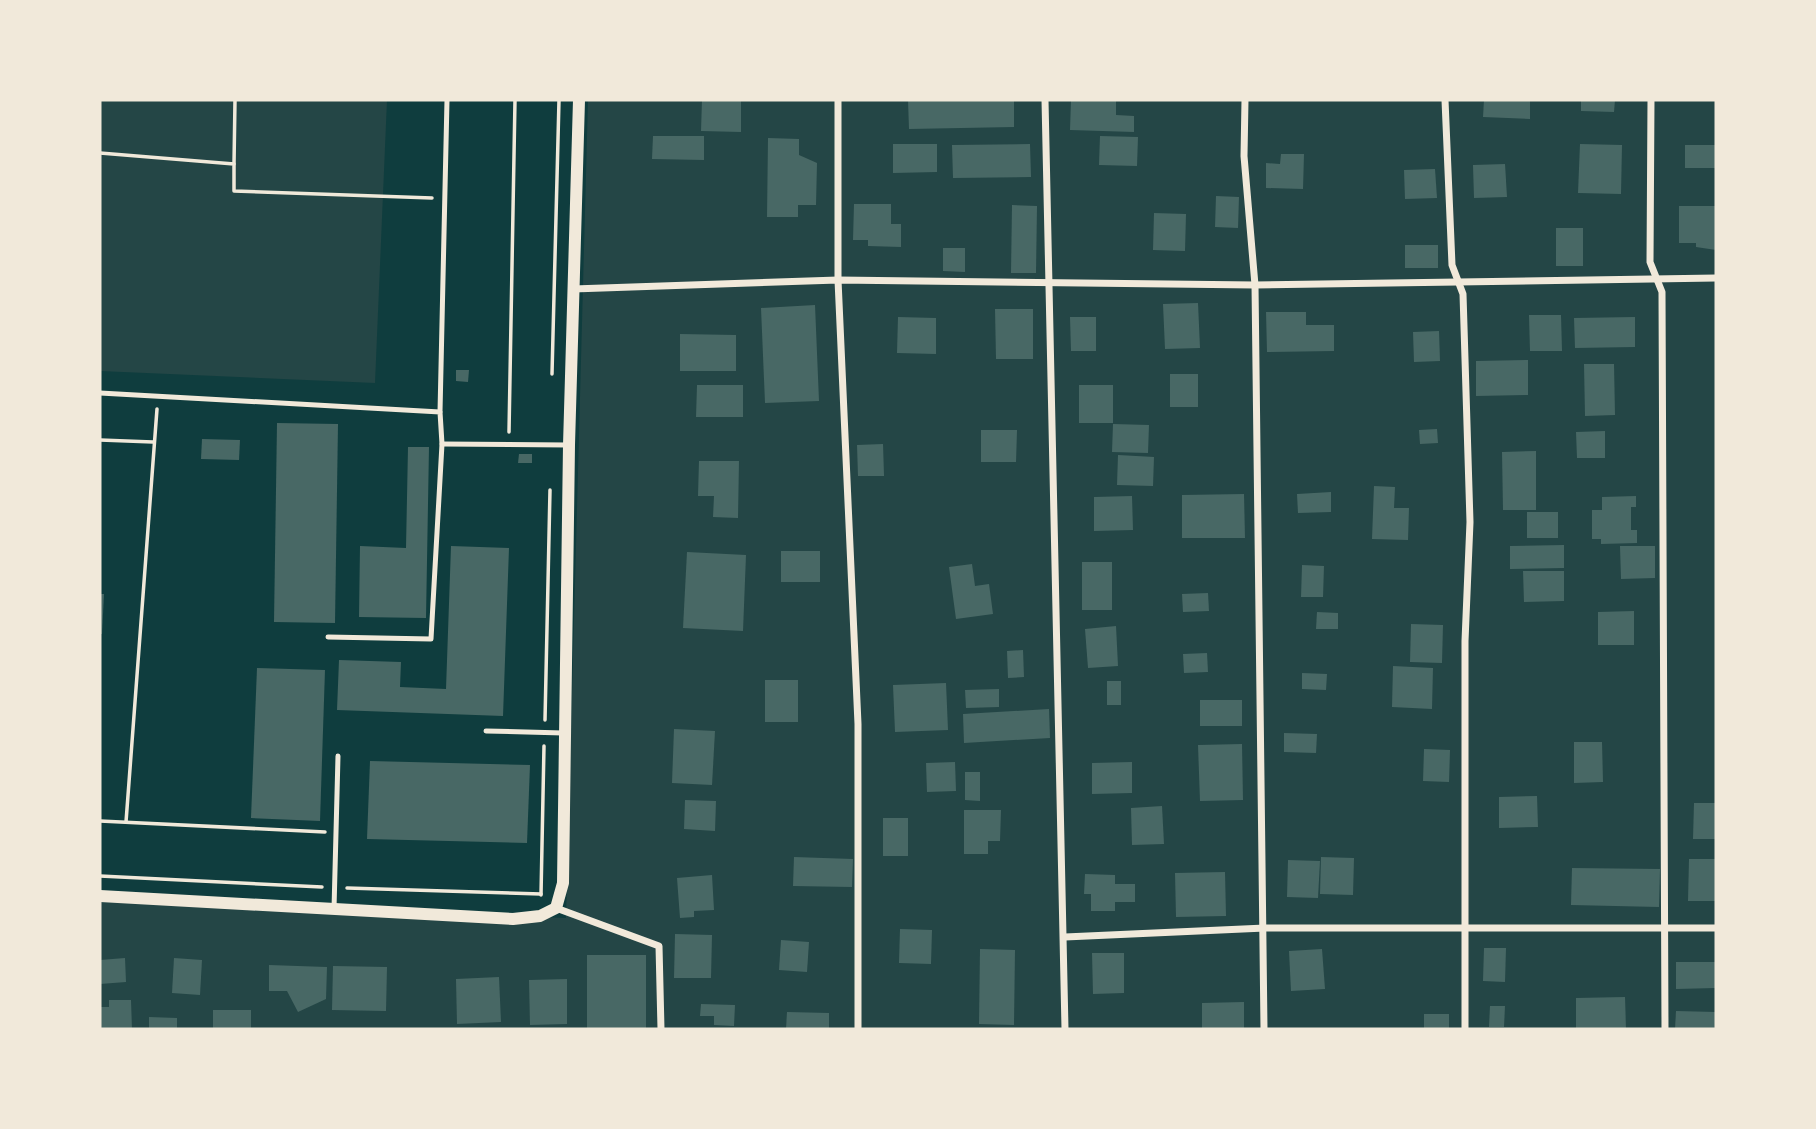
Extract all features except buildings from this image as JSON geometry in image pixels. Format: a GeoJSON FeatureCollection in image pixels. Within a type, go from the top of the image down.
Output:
{"type":"FeatureCollection","features":[{"type":"Feature","properties":{"kind":"street"},"geometry":{"type":"LineString","coordinates":[[556,908],[563,883],[569,445],[579,100]]}},
{"type":"Feature","properties":{"kind":"street"},"geometry":{"type":"LineString","coordinates":[[838,100],[838,280],[858,724],[858,1029]]}},
{"type":"Feature","properties":{"kind":"street"},"geometry":{"type":"LineString","coordinates":[[1045,100],[1065,1029]]}},
{"type":"Feature","properties":{"kind":"street"},"geometry":{"type":"LineString","coordinates":[[1245,100],[1244,156],[1255,285],[1265,929],[1264,1029]]}},
{"type":"Feature","properties":{"kind":"street"},"geometry":{"type":"LineString","coordinates":[[1445,100],[1452,265],[1463,294],[1470,522],[1465,641],[1465,1029]]}},
{"type":"Feature","properties":{"kind":"street"},"geometry":{"type":"LineString","coordinates":[[1651,100],[1650,262],[1662,292],[1665,1029]]}},
{"type":"Feature","properties":{"kind":"street"},"geometry":{"type":"LineString","coordinates":[[573,289],[838,280],[1255,285],[1716,278]]}},
{"type":"Feature","properties":{"kind":"street"},"geometry":{"type":"LineString","coordinates":[[100,896],[513,919],[540,916],[556,908],[659,946],[661,1029]]}},
{"type":"Feature","properties":{"kind":"street"},"geometry":{"type":"LineString","coordinates":[[1065,937],[1265,929],[1716,929]]}},
{"type":"Feature","properties":{"kind":"lane"},"geometry":{"type":"LineString","coordinates":[[328,637],[431,639],[442,444],[440,411],[447,100]]}},
{"type":"Feature","properties":{"kind":"lane"},"geometry":{"type":"LineString","coordinates":[[100,393],[440,411]]}},
{"type":"Feature","properties":{"kind":"lane"},"geometry":{"type":"LineString","coordinates":[[442,444],[569,445]]}},
{"type":"Feature","properties":{"kind":"lane"},"geometry":{"type":"LineString","coordinates":[[486,731],[565,733]]}},
{"type":"Feature","properties":{"kind":"lane"},"geometry":{"type":"LineString","coordinates":[[334,909],[338,755]]}},
{"type":"Feature","properties":{"kind":"path"},"geometry":{"type":"LineString","coordinates":[[235,100],[234,191],[445,198]]}},
{"type":"Feature","properties":{"kind":"path"},"geometry":{"type":"LineString","coordinates":[[509,444],[515,100]]}},
{"type":"Feature","properties":{"kind":"path"},"geometry":{"type":"LineString","coordinates":[[552,376],[559,100]]}},
{"type":"Feature","properties":{"kind":"path"},"geometry":{"type":"LineString","coordinates":[[100,153],[234,164]]}},
{"type":"Feature","properties":{"kind":"path"},"geometry":{"type":"LineString","coordinates":[[126,822],[158,396]]}},
{"type":"Feature","properties":{"kind":"path"},"geometry":{"type":"LineString","coordinates":[[100,440],[153,442]]}},
{"type":"Feature","properties":{"kind":"path"},"geometry":{"type":"LineString","coordinates":[[540,916],[550,486]]}},
{"type":"Feature","properties":{"kind":"path"},"geometry":{"type":"LineString","coordinates":[[100,821],[336,833]]}},
{"type":"Feature","properties":{"kind":"shaded area"},"geometry":{"type":"Polygon","coordinates":[[[100,100],[387,100],[375,383],[100,371],[100,100]]]}},
{"type":"Feature","properties":{"kind":"shaded area"},"geometry":{"type":"Polygon","coordinates":[[[588,100],[1716,100],[1716,1029],[100,1029],[100,902],[566,918],[588,100]]]}}]}
